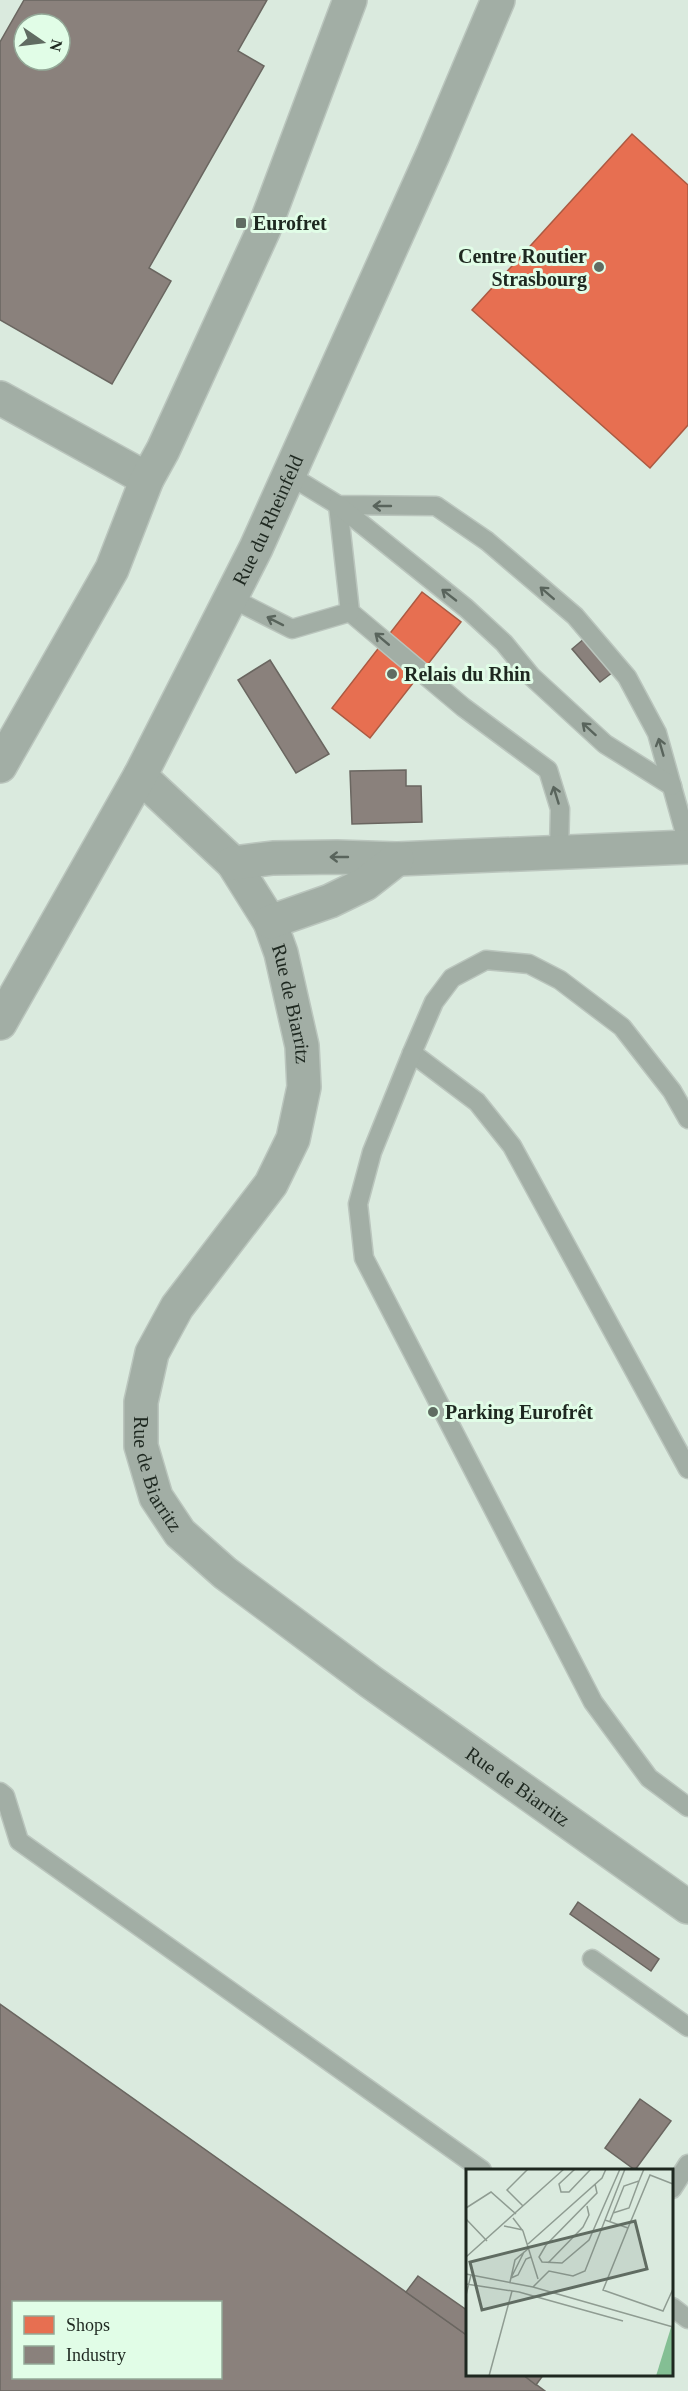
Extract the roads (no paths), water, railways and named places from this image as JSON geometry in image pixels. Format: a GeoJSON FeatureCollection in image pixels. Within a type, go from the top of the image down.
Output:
{"type":"FeatureCollection","features":[{"type":"Feature","properties":{"kind":"street"},"geometry":{"type":"LineString","coordinates":[[0,766],[112,569],[147,479],[163,450],[264,229],[350,0]]}},
{"type":"Feature","properties":{"kind":"street","name":"Rue du Rheinfeld"},"geometry":{"type":"LineString","coordinates":[[0,1023],[140,776],[231,598],[289,475],[433,154],[498,0]]}},
{"type":"Feature","properties":{"kind":"street"},"geometry":{"type":"LineString","coordinates":[[0,398],[147,479]]}},
{"type":"Feature","properties":{"kind":"street","name":"Rue de Biarritz"},"geometry":{"type":"LineString","coordinates":[[140,776],[233,863],[270,922],[281,953],[302,1046],[304,1087],[293,1139],[271,1184],[177,1307],[152,1353],[141,1402],[141,1446],[156,1497],[180,1533],[225,1574],[370,1683],[688,1907]]}},
{"type":"Feature","properties":{"kind":"street"},"geometry":{"type":"LineString","coordinates":[[233,863],[294,858],[397,859],[688,846]]}},
{"type":"Feature","properties":{"kind":"street"},"geometry":{"type":"LineString","coordinates":[[270,922],[330,901],[365,884],[397,859]]}},
{"type":"Feature","properties":{"kind":"lane"},"geometry":{"type":"LineString","coordinates":[[289,475],[338,505],[466,608],[504,643],[531,676],[605,744],[672,786]]}},
{"type":"Feature","properties":{"kind":"lane"},"geometry":{"type":"LineString","coordinates":[[338,505],[350,612],[464,707],[548,770],[560,810],[560,852]]}},
{"type":"Feature","properties":{"kind":"lane"},"geometry":{"type":"LineString","coordinates":[[338,505],[436,506],[487,541],[575,616],[627,677],[657,733],[688,846]]}},
{"type":"Feature","properties":{"kind":"lane"},"geometry":{"type":"LineString","coordinates":[[231,598],[292,629],[350,612]]}},
{"type":"Feature","properties":{"kind":"lane"},"geometry":{"type":"LineString","coordinates":[[688,1119],[672,1090],[622,1027],[560,980],[529,964],[486,960],[452,978],[434,1002],[372,1152],[358,1204],[364,1258],[592,1702],[649,1778],[688,1807]]}},
{"type":"Feature","properties":{"kind":"lane"},"geometry":{"type":"LineString","coordinates":[[412,1053],[477,1102],[512,1146],[688,1469]]}},
{"type":"Feature","properties":{"kind":"lane"},"geometry":{"type":"LineString","coordinates":[[0,1792],[5,1796],[19,1841],[481,2169]]}},
{"type":"Feature","properties":{"kind":"lane"},"geometry":{"type":"LineString","coordinates":[[592,1959],[688,2027]]}},
{"type":"Feature","properties":{"kind":"lane"},"geometry":{"type":"LineString","coordinates":[[673,2186],[688,2164]]}},
{"type":"Feature","properties":{"kind":"lane"},"geometry":{"type":"LineString","coordinates":[[673,2308],[688,2319]]}},
{"type":"Feature","properties":{"kind":"place","name":"Eurofret"},"geometry":{"type":"Point","coordinates":[241,223]}},
{"type":"Feature","properties":{"kind":"place","name":"Centre Routier Strasbourg"},"geometry":{"type":"Point","coordinates":[599,267]}},
{"type":"Feature","properties":{"kind":"place","name":"Relais du Rhin"},"geometry":{"type":"Point","coordinates":[392,674]}},
{"type":"Feature","properties":{"kind":"place","name":"Parking Eurofrêt"},"geometry":{"type":"Point","coordinates":[433,1412]}}]}
